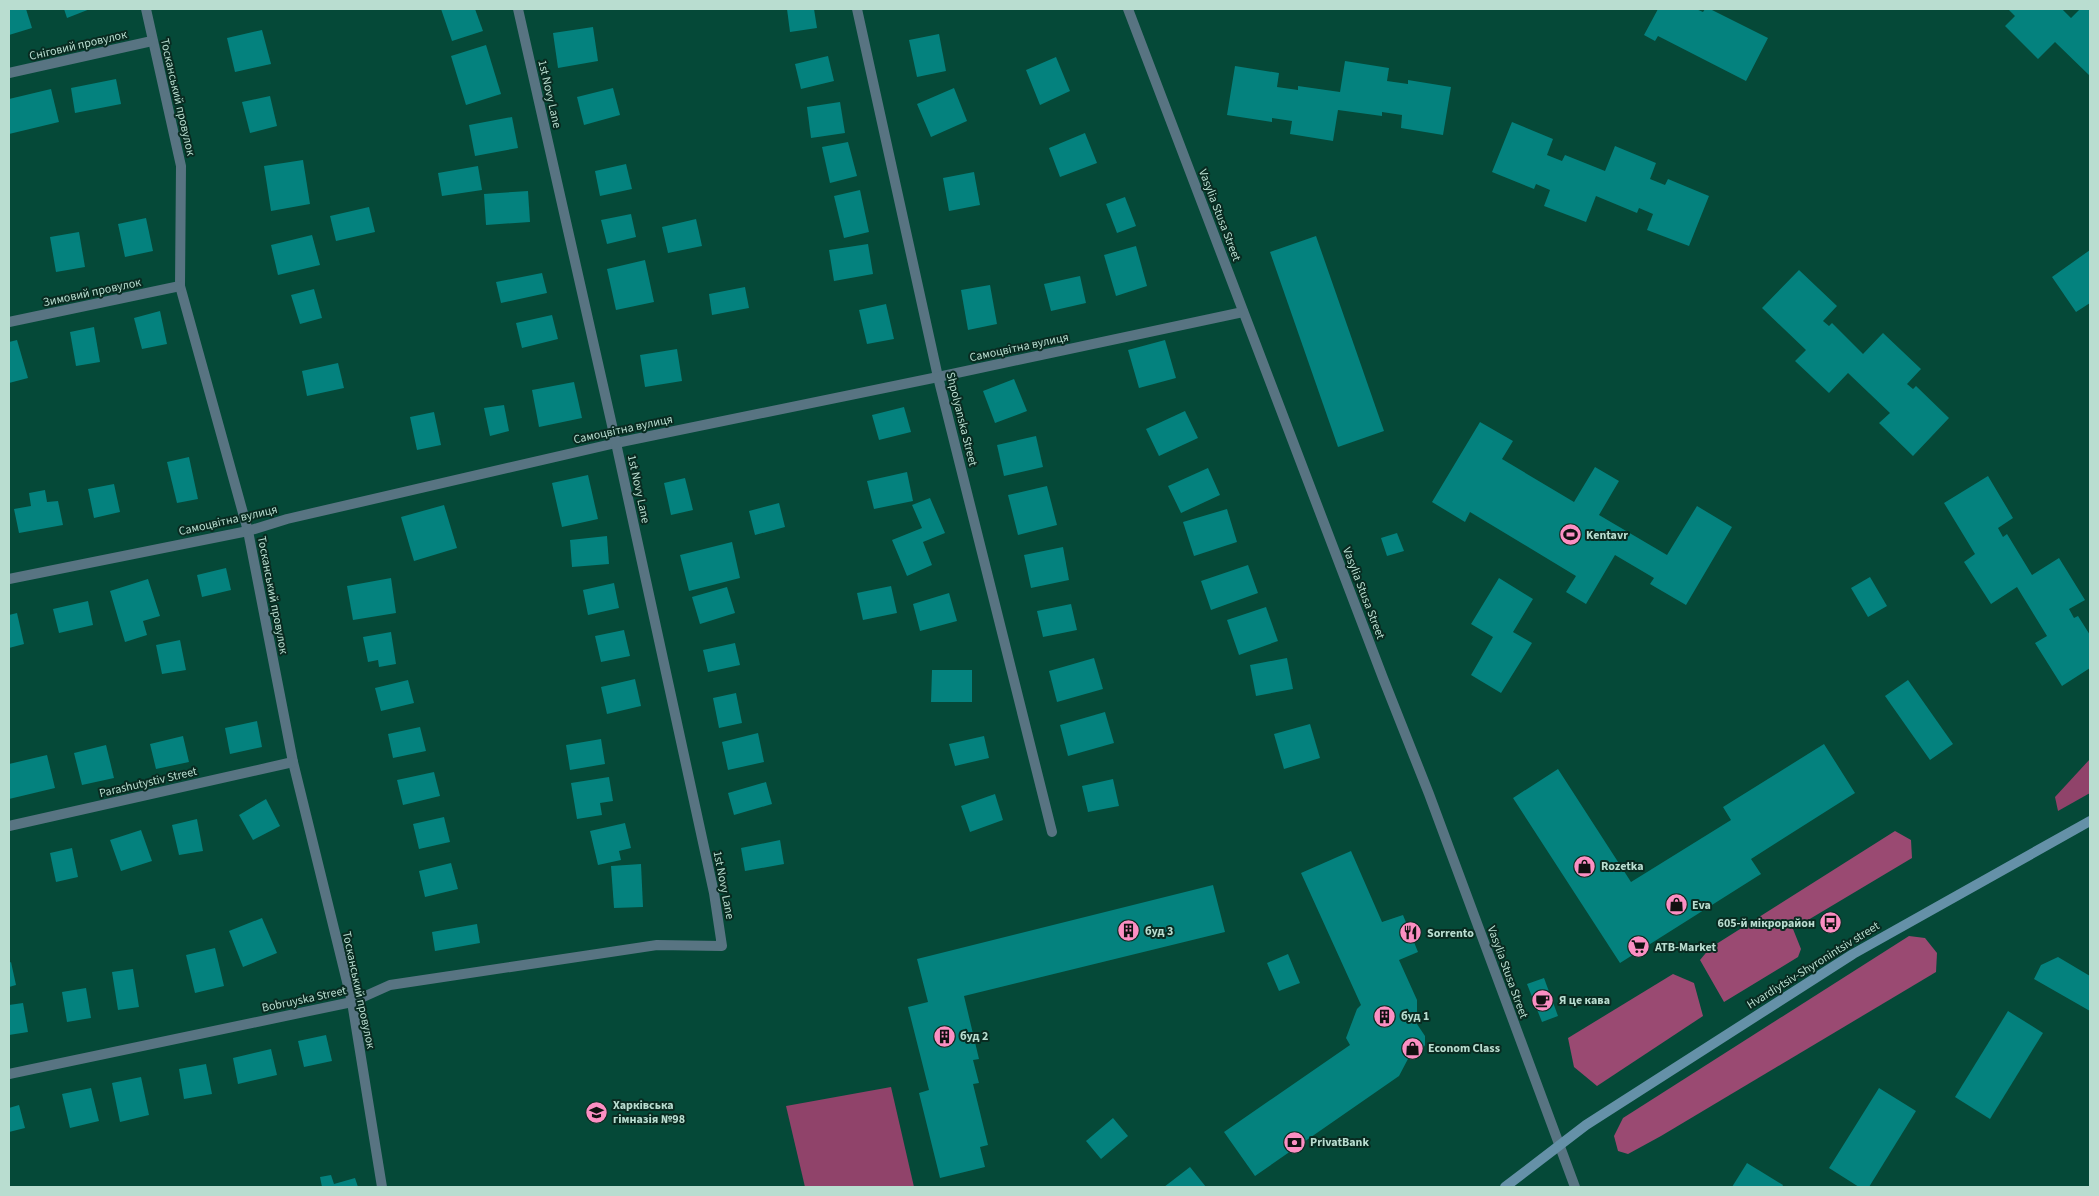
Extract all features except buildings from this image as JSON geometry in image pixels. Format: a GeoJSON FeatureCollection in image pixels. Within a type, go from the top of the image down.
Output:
{"type":"FeatureCollection","features":[{"type":"Feature","properties":{"kind":"main road","name":"Hvardiytsiv-Shyronintsiv street"},"geometry":{"type":"LineString","coordinates":[[1558,1145],[1730,1031],[1873,941],[2090,821]]}},
{"type":"Feature","properties":{"kind":"main road"},"geometry":{"type":"LineString","coordinates":[[1505,1187],[1558,1145]]}},
{"type":"Feature","properties":{"kind":"street","name":"Тосканський провулок"},"geometry":{"type":"LineString","coordinates":[[146,9],[181,166],[180,286],[248,531],[293,762],[352,1002],[382,1187]]}},
{"type":"Feature","properties":{"kind":"street","name":"1st Novy Lane"},"geometry":{"type":"LineString","coordinates":[[518,9],[616,443],[712,884],[722,946]]}},
{"type":"Feature","properties":{"kind":"street","name":"Shpolyanska Street"},"geometry":{"type":"LineString","coordinates":[[857,9],[938,377],[1052,832]]}},
{"type":"Feature","properties":{"kind":"street","name":"Vasylia Stusa Street"},"geometry":{"type":"LineString","coordinates":[[1128,9],[1432,803],[1575,1187]]}},
{"type":"Feature","properties":{"kind":"street","name":"Сніговий провулок"},"geometry":{"type":"LineString","coordinates":[[9,74],[152,41]]}},
{"type":"Feature","properties":{"kind":"street","name":"Зимовий провулок"},"geometry":{"type":"LineString","coordinates":[[9,322],[180,286]]}},
{"type":"Feature","properties":{"kind":"street","name":"Самоцвітна вулиця"},"geometry":{"type":"LineString","coordinates":[[9,579],[248,531],[287,519],[616,443],[1244,312]]}},
{"type":"Feature","properties":{"kind":"street","name":"Parashutystiv Street"},"geometry":{"type":"LineString","coordinates":[[9,826],[293,762]]}},
{"type":"Feature","properties":{"kind":"street","name":"Bobruyska Street"},"geometry":{"type":"LineString","coordinates":[[9,1074],[352,1002],[390,985],[657,945],[722,946]]}},
{"type":"Feature","properties":{"kind":"shaded area"},"geometry":{"type":"Polygon","coordinates":[[[2090,759],[2090,793],[2058,811],[2055,797],[2090,759]]]}},
{"type":"Feature","properties":{"kind":"shaded area"},"geometry":{"type":"Polygon","coordinates":[[[1895,831],[1911,840],[1912,858],[1793,929],[1801,949],[1798,957],[1724,1002],[1700,960],[1710,948],[1895,831]]]}},
{"type":"Feature","properties":{"kind":"shaded area"},"geometry":{"type":"Polygon","coordinates":[[[1909,936],[1925,938],[1937,953],[1936,972],[1661,1136],[1628,1154],[1618,1151],[1614,1136],[1623,1118],[1909,936]]]}},
{"type":"Feature","properties":{"kind":"shaded area"},"geometry":{"type":"Polygon","coordinates":[[[1673,974],[1694,983],[1703,1016],[1597,1086],[1574,1067],[1568,1038],[1673,974]]]}},
{"type":"Feature","properties":{"kind":"shaded area"},"geometry":{"type":"Polygon","coordinates":[[[891,1087],[914,1187],[805,1187],[786,1106],[891,1087]]]}},
{"type":"Feature","properties":{"kind":"place","name":"Kentavr"},"geometry":{"type":"Point","coordinates":[1570,535]}},
{"type":"Feature","properties":{"kind":"place","name":"Rozetka"},"geometry":{"type":"Point","coordinates":[1585,866]}},
{"type":"Feature","properties":{"kind":"place","name":"Eva"},"geometry":{"type":"Point","coordinates":[1676,905]}},
{"type":"Feature","properties":{"kind":"place","name":"605-й мікрорайон"},"geometry":{"type":"Point","coordinates":[1831,923]}},
{"type":"Feature","properties":{"kind":"place","name":"буд 3"},"geometry":{"type":"Point","coordinates":[1129,931]}},
{"type":"Feature","properties":{"kind":"place","name":"Sorrento"},"geometry":{"type":"Point","coordinates":[1411,933]}},
{"type":"Feature","properties":{"kind":"place","name":"ATB-Market"},"geometry":{"type":"Point","coordinates":[1639,947]}},
{"type":"Feature","properties":{"kind":"place","name":"Я це кава"},"geometry":{"type":"Point","coordinates":[1543,1000]}},
{"type":"Feature","properties":{"kind":"place","name":"буд 1"},"geometry":{"type":"Point","coordinates":[1385,1016]}},
{"type":"Feature","properties":{"kind":"place","name":"буд 2"},"geometry":{"type":"Point","coordinates":[944,1036]}},
{"type":"Feature","properties":{"kind":"place","name":"Econom Class"},"geometry":{"type":"Point","coordinates":[1412,1048]}},
{"type":"Feature","properties":{"kind":"place","name":"Харківська гімназія №98"},"geometry":{"type":"Point","coordinates":[597,1112]}},
{"type":"Feature","properties":{"kind":"place","name":"PrivatBank"},"geometry":{"type":"Point","coordinates":[1294,1142]}}]}
